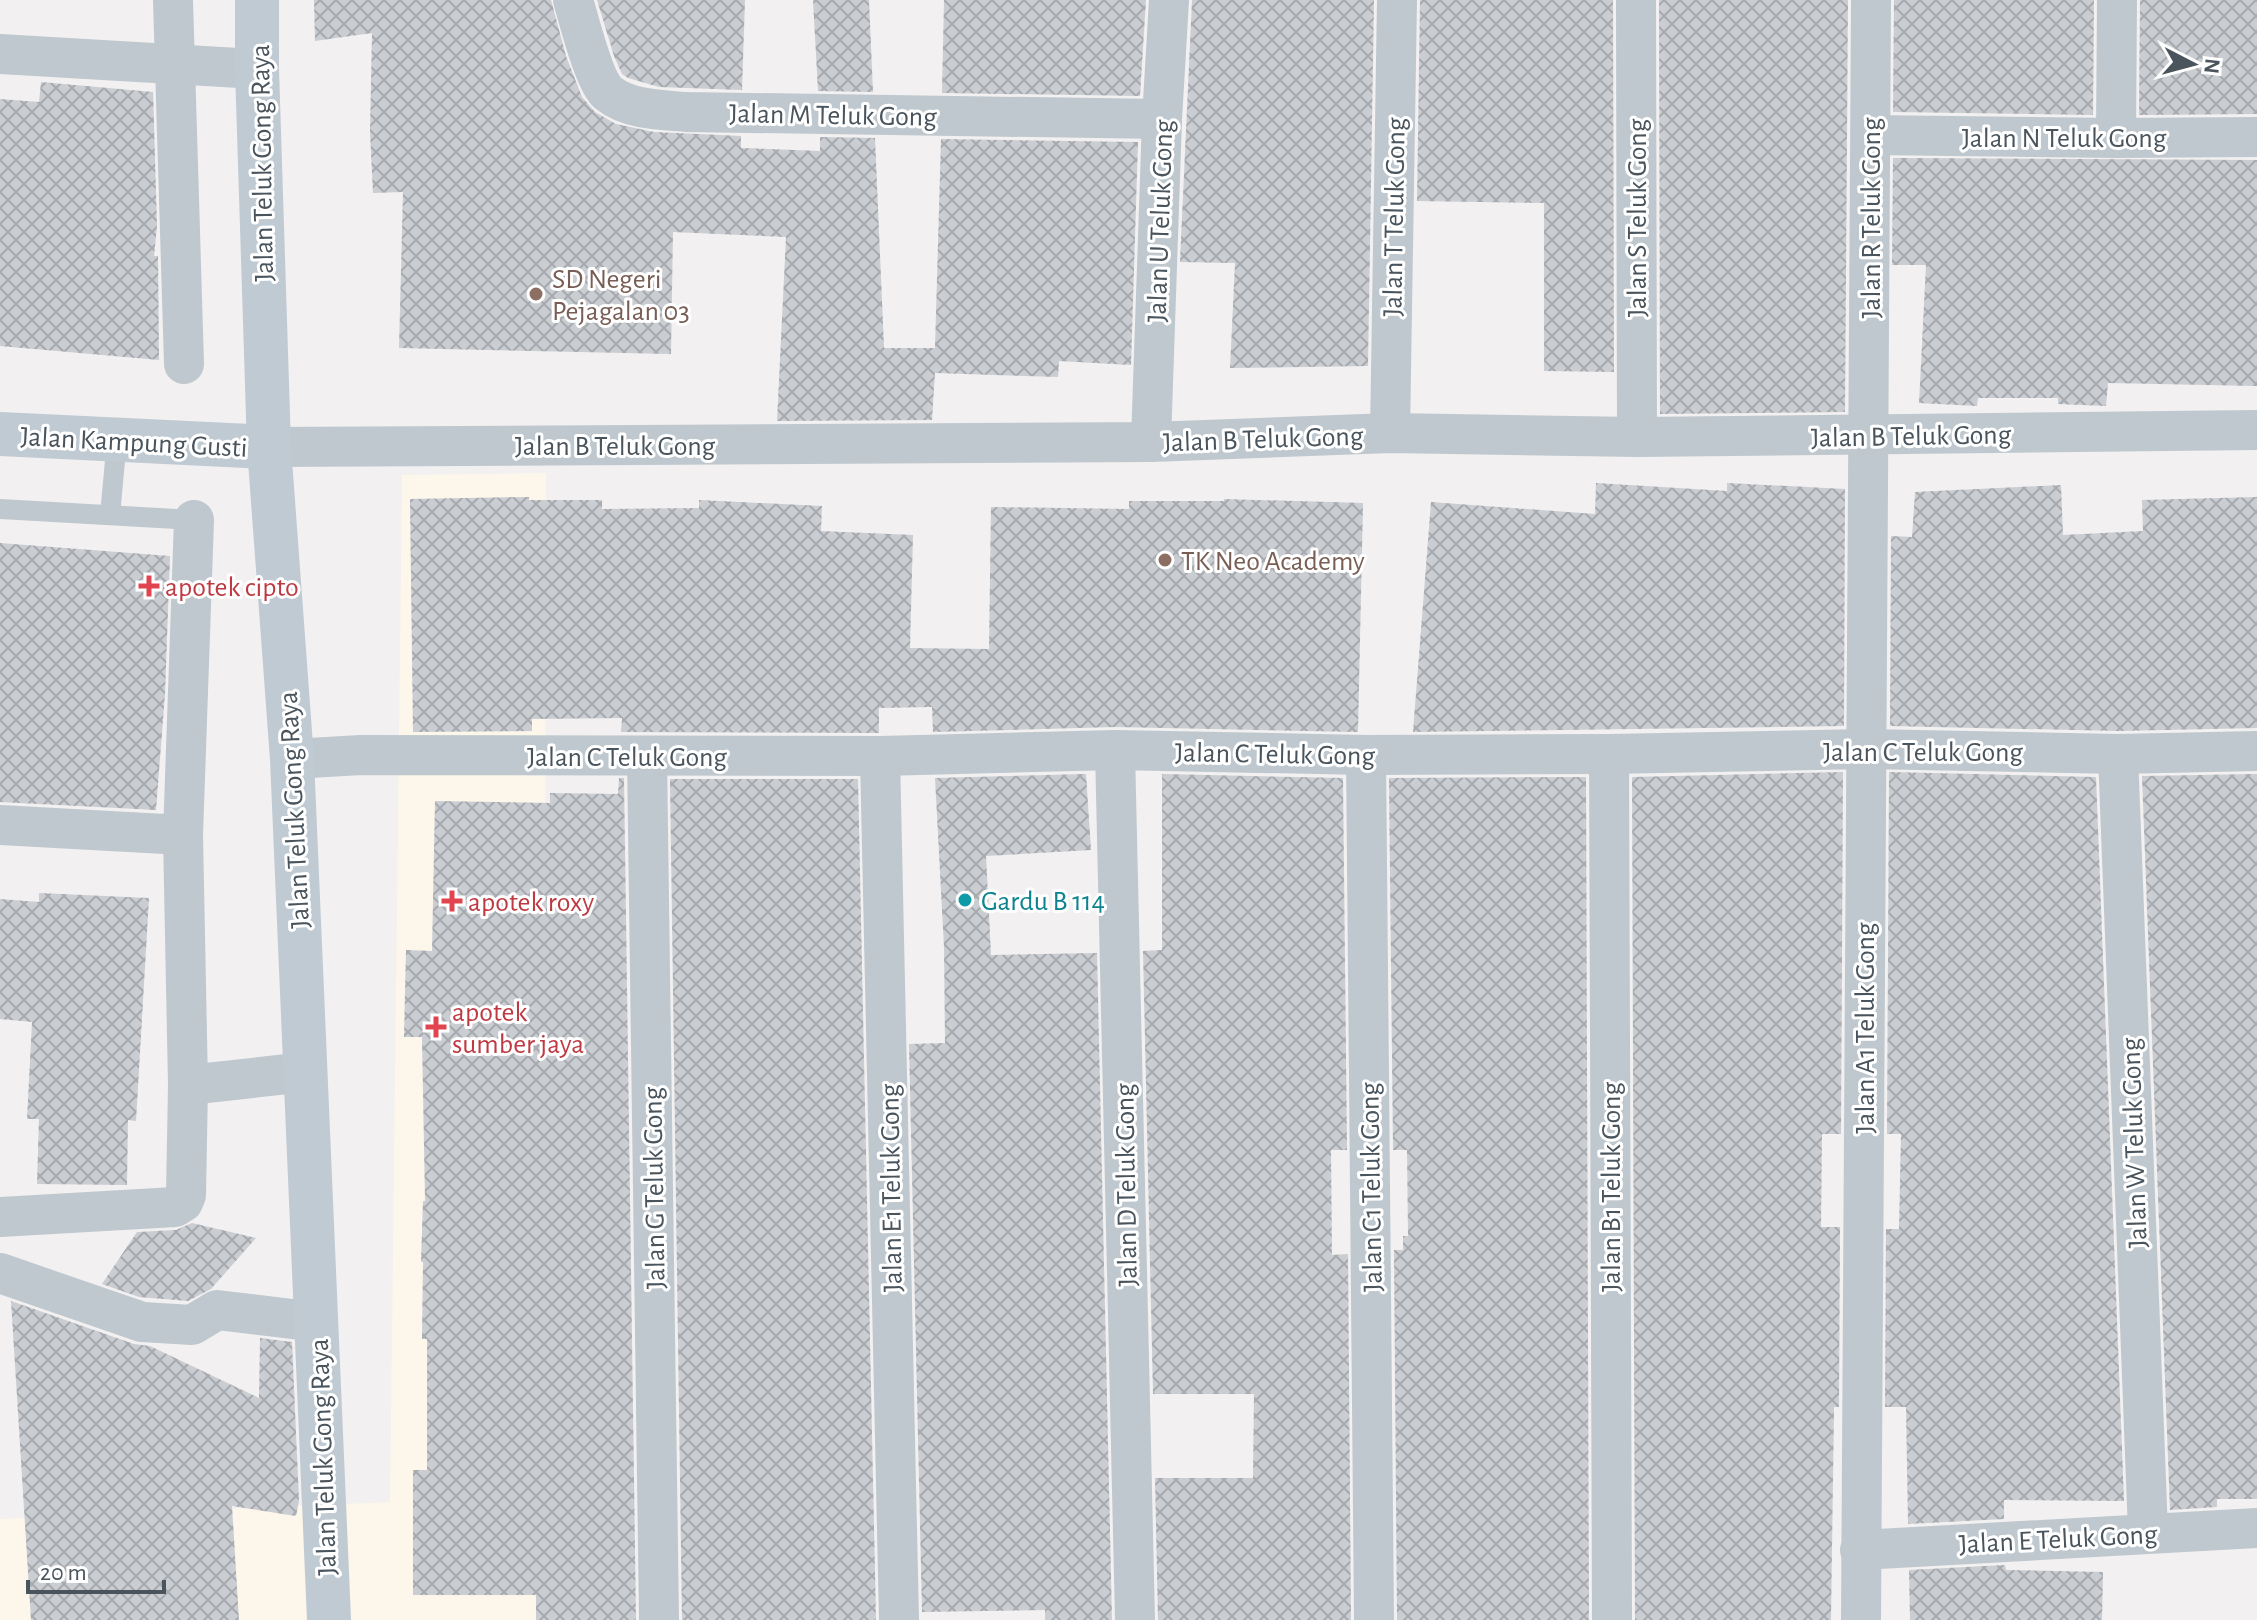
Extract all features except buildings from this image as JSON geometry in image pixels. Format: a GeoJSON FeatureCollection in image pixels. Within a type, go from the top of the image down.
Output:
{"type":"FeatureCollection","features":[{"type":"Feature","properties":{"kind":"main road","name":"Jalan Teluk Gong Raya"},"geometry":{"type":"LineString","coordinates":[[257,0],[269,447],[292,759],[329,1620]]}},
{"type":"Feature","properties":{"kind":"main road","name":"Jalan Kampung Gusti"},"geometry":{"type":"LineString","coordinates":[[0,434],[269,447]]}},
{"type":"Feature","properties":{"kind":"street"},"geometry":{"type":"LineString","coordinates":[[173,0],[184,364]]}},
{"type":"Feature","properties":{"kind":"street","name":"Jalan M Teluk Gong"},"geometry":{"type":"LineString","coordinates":[[573,0],[595,71],[607,92],[643,108],[687,112],[1162,119]]}},
{"type":"Feature","properties":{"kind":"street","name":"Jalan U Teluk Gong"},"geometry":{"type":"LineString","coordinates":[[1151,442],[1169,0]]}},
{"type":"Feature","properties":{"kind":"street","name":"Jalan T Teluk Gong"},"geometry":{"type":"LineString","coordinates":[[1390,433],[1397,0]]}},
{"type":"Feature","properties":{"kind":"street","name":"Jalan S Teluk Gong"},"geometry":{"type":"LineString","coordinates":[[1636,0],[1637,437]]}},
{"type":"Feature","properties":{"kind":"street","name":"Jalan R Teluk Gong"},"geometry":{"type":"LineString","coordinates":[[1869,436],[1871,0]]}},
{"type":"Feature","properties":{"kind":"street"},"geometry":{"type":"LineString","coordinates":[[2116,138],[2117,0]]}},
{"type":"Feature","properties":{"kind":"street"},"geometry":{"type":"LineString","coordinates":[[0,54],[257,69]]}},
{"type":"Feature","properties":{"kind":"street","name":"Jalan N Teluk Gong"},"geometry":{"type":"LineString","coordinates":[[1871,135],[2257,137]]}},
{"type":"Feature","properties":{"kind":"street","name":"Jalan B Teluk Gong"},"geometry":{"type":"LineString","coordinates":[[269,447],[1151,442],[1390,433],[1637,437],[2257,430]]}},
{"type":"Feature","properties":{"kind":"street","name":"Jalan A1 Teluk Gong"},"geometry":{"type":"LineString","coordinates":[[1861,1620],[1869,436]]}},
{"type":"Feature","properties":{"kind":"street"},"geometry":{"type":"LineString","coordinates":[[0,1217],[175,1207],[183,1202],[186,1195],[188,1085],[183,835],[194,520]]}},
{"type":"Feature","properties":{"kind":"street","name":"Jalan C Teluk Gong"},"geometry":{"type":"LineString","coordinates":[[292,759],[361,755],[880,756],[1115,750],[1366,755],[1866,749],[2118,754],[2257,751]]}},
{"type":"Feature","properties":{"kind":"street","name":"Jalan D Teluk Gong"},"geometry":{"type":"LineString","coordinates":[[1115,750],[1135,1620]]}},
{"type":"Feature","properties":{"kind":"street","name":"Jalan B1 Teluk Gong"},"geometry":{"type":"LineString","coordinates":[[1609,754],[1612,1620]]}},
{"type":"Feature","properties":{"kind":"street","name":"Jalan W Teluk Gong"},"geometry":{"type":"LineString","coordinates":[[2118,754],[2148,1532]]}},
{"type":"Feature","properties":{"kind":"street","name":"Jalan C1 Teluk Gong"},"geometry":{"type":"LineString","coordinates":[[1366,755],[1374,1620]]}},
{"type":"Feature","properties":{"kind":"street","name":"Jalan E1 Teluk Gong"},"geometry":{"type":"LineString","coordinates":[[880,756],[899,1620]]}},
{"type":"Feature","properties":{"kind":"street","name":"Jalan G Teluk Gong"},"geometry":{"type":"LineString","coordinates":[[647,757],[659,1620]]}},
{"type":"Feature","properties":{"kind":"street"},"geometry":{"type":"LineString","coordinates":[[0,825],[183,835]]}},
{"type":"Feature","properties":{"kind":"street"},"geometry":{"type":"LineString","coordinates":[[188,1085],[306,1072]]}},
{"type":"Feature","properties":{"kind":"street"},"geometry":{"type":"LineString","coordinates":[[0,1273],[142,1322],[192,1325],[217,1310],[317,1322]]}},
{"type":"Feature","properties":{"kind":"street","name":"Jalan E Teluk Gong"},"geometry":{"type":"LineString","coordinates":[[1860,1550],[2257,1528]]}},
{"type":"Feature","properties":{"kind":"lane"},"geometry":{"type":"LineString","coordinates":[[110,515],[117,439]]}},
{"type":"Feature","properties":{"kind":"lane"},"geometry":{"type":"LineString","coordinates":[[0,509],[194,520]]}},
{"type":"Feature","properties":{"kind":"shaded area"},"geometry":{"type":"Polygon","coordinates":[[[546,473],[544,1620],[0,1620],[0,1519],[390,1502],[402,475],[546,473]]]}},
{"type":"Feature","properties":{"kind":"place","name":"SD Negeri Pejagalan 03"},"geometry":{"type":"Point","coordinates":[536,294]}},
{"type":"Feature","properties":{"kind":"place","name":"TK Neo Academy"},"geometry":{"type":"Point","coordinates":[1165,560]}},
{"type":"Feature","properties":{"kind":"place","name":"apotek cipto"},"geometry":{"type":"Point","coordinates":[149,586]}},
{"type":"Feature","properties":{"kind":"place","name":"Gardu B 114"},"geometry":{"type":"Point","coordinates":[965,900]}},
{"type":"Feature","properties":{"kind":"place","name":"apotek roxy"},"geometry":{"type":"Point","coordinates":[452,901]}},
{"type":"Feature","properties":{"kind":"place","name":"apotek sumber jaya"},"geometry":{"type":"Point","coordinates":[436,1027]}}]}
